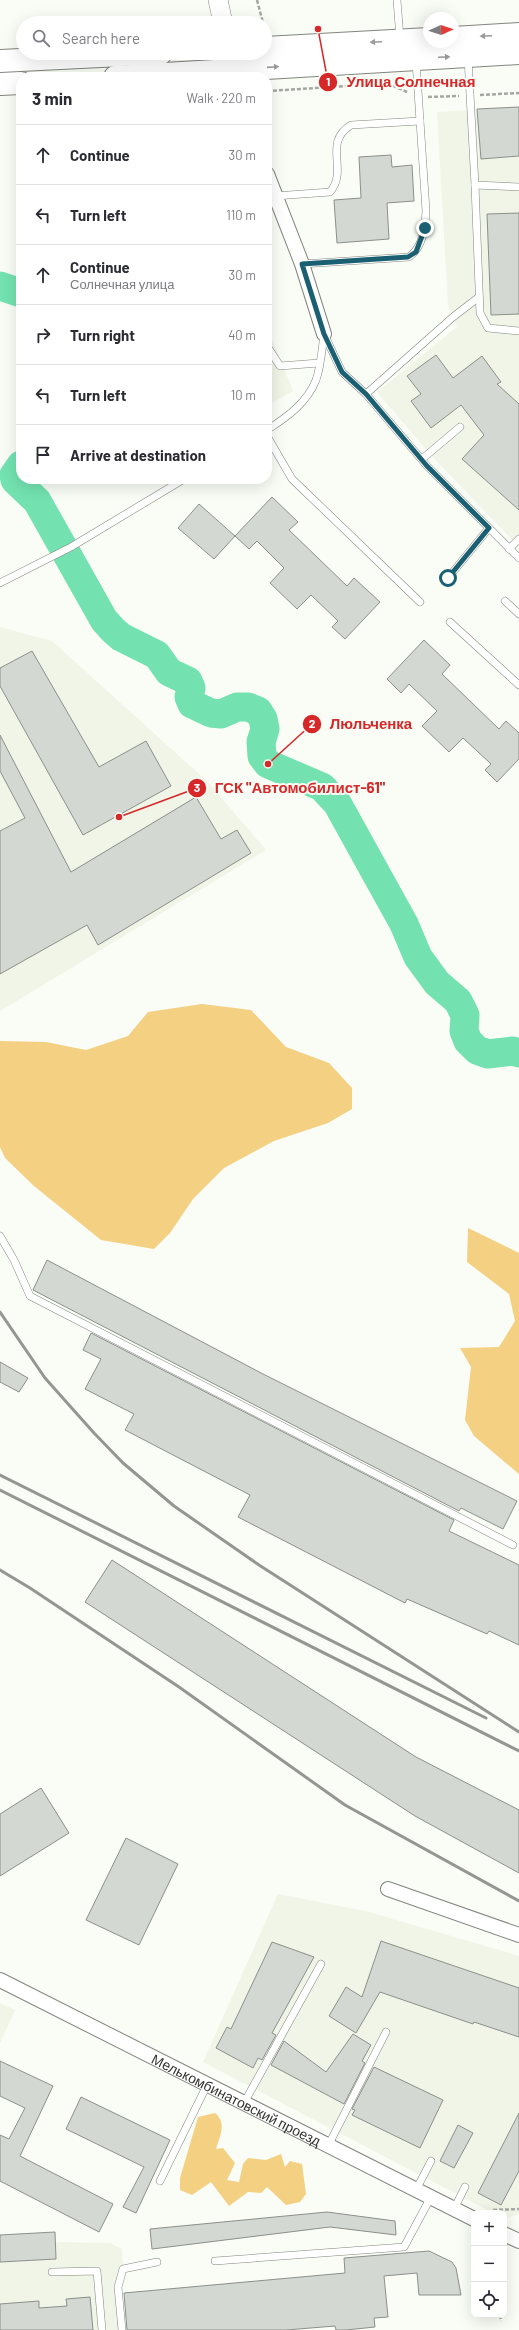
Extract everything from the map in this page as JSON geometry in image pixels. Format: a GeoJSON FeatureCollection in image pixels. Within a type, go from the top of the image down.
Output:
{"type":"FeatureCollection","features":[{"type":"Feature","properties":{"kind":"highway"},"geometry":{"type":"LineString","coordinates":[[459,38],[519,34]]}},
{"type":"Feature","properties":{"kind":"highway"},"geometry":{"type":"LineString","coordinates":[[272,48],[423,39]]}},
{"type":"Feature","properties":{"kind":"highway"},"geometry":{"type":"LineString","coordinates":[[169,72],[233,66],[416,59],[519,53]]}},
{"type":"Feature","properties":{"kind":"highway"},"geometry":{"type":"LineString","coordinates":[[0,61],[20,60]]}},
{"type":"Feature","properties":{"kind":"highway"},"geometry":{"type":"LineString","coordinates":[[0,84],[16,83]]}},
{"type":"Feature","properties":{"kind":"main road"},"geometry":{"type":"LineString","coordinates":[[218,0],[221,16]]}},
{"type":"Feature","properties":{"kind":"street"},"geometry":{"type":"LineString","coordinates":[[272,188],[302,264],[324,334]]}},
{"type":"Feature","properties":{"kind":"street"},"geometry":{"type":"LineString","coordinates":[[388,1889],[519,1934]]}},
{"type":"Feature","properties":{"kind":"street","name":"Мелькомбинатовский проезд"},"geometry":{"type":"LineString","coordinates":[[0,1980],[471,2218]]}},
{"type":"Feature","properties":{"kind":"street"},"geometry":{"type":"LineString","coordinates":[[507,2235],[519,2241]]}},
{"type":"Feature","properties":{"kind":"lane"},"geometry":{"type":"LineString","coordinates":[[397,0],[400,41]]}},
{"type":"Feature","properties":{"kind":"lane"},"geometry":{"type":"LineString","coordinates":[[468,56],[480,313],[488,328],[519,332]]}},
{"type":"Feature","properties":{"kind":"lane"},"geometry":{"type":"LineString","coordinates":[[302,264],[408,257],[416,252],[425,228],[426,211],[416,59]]}},
{"type":"Feature","properties":{"kind":"lane"},"geometry":{"type":"LineString","coordinates":[[275,196],[330,192],[338,178],[336,146],[338,138],[351,125],[420,121]]}},
{"type":"Feature","properties":{"kind":"lane"},"geometry":{"type":"LineString","coordinates":[[475,185],[519,187]]}},
{"type":"Feature","properties":{"kind":"lane"},"geometry":{"type":"LineString","coordinates":[[366,394],[453,317],[479,297]]}},
{"type":"Feature","properties":{"kind":"lane"},"geometry":{"type":"LineString","coordinates":[[272,427],[291,414],[308,393],[316,380],[324,334]]}},
{"type":"Feature","properties":{"kind":"lane"},"geometry":{"type":"LineString","coordinates":[[324,334],[342,372],[366,394],[422,459],[519,558]]}},
{"type":"Feature","properties":{"kind":"lane"},"geometry":{"type":"LineString","coordinates":[[272,354],[280,366],[319,363]]}},
{"type":"Feature","properties":{"kind":"lane"},"geometry":{"type":"LineString","coordinates":[[422,459],[460,427]]}},
{"type":"Feature","properties":{"kind":"lane"},"geometry":{"type":"LineString","coordinates":[[272,445],[292,479],[420,602]]}},
{"type":"Feature","properties":{"kind":"lane"},"geometry":{"type":"LineString","coordinates":[[0,583],[71,547],[176,484]]}},
{"type":"Feature","properties":{"kind":"lane"},"geometry":{"type":"LineString","coordinates":[[448,578],[489,528]]}},
{"type":"Feature","properties":{"kind":"lane"},"geometry":{"type":"LineString","coordinates":[[509,549],[519,539]]}},
{"type":"Feature","properties":{"kind":"lane"},"geometry":{"type":"LineString","coordinates":[[504,602],[519,614]]}},
{"type":"Feature","properties":{"kind":"lane"},"geometry":{"type":"LineString","coordinates":[[450,622],[519,685]]}},
{"type":"Feature","properties":{"kind":"lane"},"geometry":{"type":"LineString","coordinates":[[0,1236],[14,1260],[30,1296],[513,1545]]}},
{"type":"Feature","properties":{"kind":"lane"},"geometry":{"type":"LineString","coordinates":[[244,2103],[321,1964]]}},
{"type":"Feature","properties":{"kind":"lane"},"geometry":{"type":"LineString","coordinates":[[328,2146],[386,2032]]}},
{"type":"Feature","properties":{"kind":"lane"},"geometry":{"type":"LineString","coordinates":[[160,2181],[207,2085]]}},
{"type":"Feature","properties":{"kind":"lane"},"geometry":{"type":"LineString","coordinates":[[416,2190],[431,2161]]}},
{"type":"Feature","properties":{"kind":"lane"},"geometry":{"type":"LineString","coordinates":[[454,2209],[465,2187]]}},
{"type":"Feature","properties":{"kind":"lane"},"geometry":{"type":"LineString","coordinates":[[215,2261],[404,2247],[431,2197]]}},
{"type":"Feature","properties":{"kind":"lane"},"geometry":{"type":"LineString","coordinates":[[122,2330],[118,2287],[123,2269],[157,2262]]}},
{"type":"Feature","properties":{"kind":"lane"},"geometry":{"type":"LineString","coordinates":[[52,2272],[97,2271],[102,2330]]}},
{"type":"Feature","properties":{"kind":"path"},"geometry":{"type":"LineString","coordinates":[[257,0],[261,16]]}},
{"type":"Feature","properties":{"kind":"path"},"geometry":{"type":"LineString","coordinates":[[272,91],[381,84],[391,85],[419,98]]}},
{"type":"Feature","properties":{"kind":"path"},"geometry":{"type":"LineString","coordinates":[[494,2210],[519,2209]]}},
{"type":"Feature","properties":{"kind":"shaded area"},"geometry":{"type":"Polygon","coordinates":[[[519,107],[519,547],[429,453],[377,392],[457,327],[448,305],[437,112],[519,107]]]}},
{"type":"Feature","properties":{"kind":"shaded area"},"geometry":{"type":"Polygon","coordinates":[[[272,339],[293,391],[272,403],[272,339]]]}},
{"type":"Feature","properties":{"kind":"shaded area"},"geometry":{"type":"Polygon","coordinates":[[[0,627],[52,641],[209,783],[266,850],[0,1011],[0,627]]]}},
{"type":"Feature","properties":{"kind":"shaded area"},"geometry":{"type":"Polygon","coordinates":[[[202,1004],[251,1010],[286,1047],[329,1063],[352,1088],[352,1109],[328,1123],[274,1141],[224,1168],[193,1199],[170,1233],[154,1249],[101,1240],[34,1186],[5,1158],[0,1147],[0,1041],[46,1042],[86,1050],[128,1036],[148,1012],[202,1004]]]}},
{"type":"Feature","properties":{"kind":"shaded area"},"geometry":{"type":"Polygon","coordinates":[[[468,1228],[519,1253],[519,1474],[474,1436],[465,1420],[471,1367],[460,1348],[499,1347],[515,1321],[509,1294],[467,1262],[468,1228]]]}},
{"type":"Feature","properties":{"kind":"shaded area"},"geometry":{"type":"Polygon","coordinates":[[[278,1894],[369,1912],[519,1956],[519,2214],[507,2218],[507,2210],[487,2210],[203,2062],[278,1894]]]}},
{"type":"Feature","properties":{"kind":"shaded area"},"geometry":{"type":"Polygon","coordinates":[[[0,2003],[15,2010],[0,2043],[0,2003]]]}},
{"type":"Feature","properties":{"kind":"shaded area"},"geometry":{"type":"Polygon","coordinates":[[[215,2113],[219,2117],[222,2125],[221,2135],[216,2149],[223,2148],[235,2163],[227,2180],[239,2182],[243,2164],[248,2158],[266,2160],[281,2154],[285,2167],[290,2161],[302,2164],[306,2194],[300,2202],[286,2205],[267,2187],[261,2193],[248,2192],[229,2206],[211,2182],[192,2195],[180,2190],[180,2178],[198,2117],[215,2113]]]}},
{"type":"Feature","properties":{"kind":"shaded area"},"geometry":{"type":"Polygon","coordinates":[[[56,2242],[110,2243],[122,2249],[123,2269],[118,2287],[122,2330],[0,2330],[0,2262],[56,2259],[56,2242]]]}},
{"type":"Feature","properties":{"kind":"building"},"geometry":{"type":"Polygon","coordinates":[[[519,107],[519,156],[481,159],[477,109],[519,107]]]}},
{"type":"Feature","properties":{"kind":"building"},"geometry":{"type":"Polygon","coordinates":[[[391,155],[392,167],[412,165],[414,201],[387,203],[389,239],[337,243],[334,200],[361,198],[359,157],[391,155]]]}},
{"type":"Feature","properties":{"kind":"building"},"geometry":{"type":"Polygon","coordinates":[[[519,213],[519,314],[491,315],[487,214],[519,213]]]}},
{"type":"Feature","properties":{"kind":"building"},"geometry":{"type":"Polygon","coordinates":[[[436,355],[453,378],[482,356],[501,382],[497,384],[519,404],[519,510],[462,459],[484,435],[461,405],[431,428],[411,401],[421,394],[407,376],[436,355]]]}},
{"type":"Feature","properties":{"kind":"building"},"geometry":{"type":"Polygon","coordinates":[[[272,497],[298,522],[289,530],[347,586],[354,578],[380,602],[345,639],[332,627],[338,621],[311,595],[297,609],[270,583],[284,568],[257,541],[249,549],[235,536],[272,497]]]}},
{"type":"Feature","properties":{"kind":"building"},"geometry":{"type":"Polygon","coordinates":[[[199,504],[235,536],[214,559],[178,528],[199,504]]]}},
{"type":"Feature","properties":{"kind":"building"},"geometry":{"type":"Polygon","coordinates":[[[424,640],[450,665],[442,674],[499,729],[506,721],[519,733],[519,759],[497,782],[485,770],[491,764],[463,738],[449,752],[422,726],[437,711],[409,684],[401,693],[387,679],[424,640]]]}},
{"type":"Feature","properties":{"kind":"building"},"geometry":{"type":"Polygon","coordinates":[[[32,651],[99,767],[146,741],[171,786],[83,835],[0,686],[0,668],[32,651]]]}},
{"type":"Feature","properties":{"kind":"building"},"geometry":{"type":"Polygon","coordinates":[[[0,735],[71,872],[196,797],[221,839],[237,830],[251,853],[98,945],[87,925],[0,974],[0,831],[25,818],[0,771],[0,735]]]}},
{"type":"Feature","properties":{"kind":"building"},"geometry":{"type":"Polygon","coordinates":[[[47,1260],[263,1374],[517,1501],[503,1529],[461,1508],[459,1511],[33,1290],[47,1260]]]}},
{"type":"Feature","properties":{"kind":"building"},"geometry":{"type":"Polygon","coordinates":[[[91,1333],[454,1520],[449,1531],[519,1565],[519,1645],[489,1631],[487,1634],[407,1599],[405,1603],[238,1517],[250,1495],[125,1430],[134,1414],[85,1389],[101,1359],[83,1350],[91,1333]]]}},
{"type":"Feature","properties":{"kind":"building"},"geometry":{"type":"Polygon","coordinates":[[[0,1362],[28,1378],[19,1392],[0,1382],[0,1362]]]}},
{"type":"Feature","properties":{"kind":"building"},"geometry":{"type":"Polygon","coordinates":[[[112,1560],[416,1757],[519,1810],[519,1873],[415,1816],[85,1602],[112,1560]]]}},
{"type":"Feature","properties":{"kind":"building"},"geometry":{"type":"Polygon","coordinates":[[[41,1788],[69,1833],[0,1876],[0,1814],[41,1788]]]}},
{"type":"Feature","properties":{"kind":"building"},"geometry":{"type":"Polygon","coordinates":[[[126,1838],[178,1864],[139,1945],[86,1920],[126,1838]]]}},
{"type":"Feature","properties":{"kind":"building"},"geometry":{"type":"Polygon","coordinates":[[[381,1941],[519,1988],[519,2037],[474,2022],[473,2024],[380,1992],[356,2033],[329,2016],[346,1987],[362,1997],[381,1941]]]}},
{"type":"Feature","properties":{"kind":"building"},"geometry":{"type":"Polygon","coordinates":[[[272,1942],[314,1957],[272,2033],[276,2035],[262,2060],[258,2058],[253,2068],[216,2048],[227,2027],[231,2029],[272,1942]]]}},
{"type":"Feature","properties":{"kind":"building"},"geometry":{"type":"Polygon","coordinates":[[[353,2034],[371,2045],[362,2061],[365,2063],[344,2104],[271,2065],[284,2041],[326,2072],[353,2034]]]}},
{"type":"Feature","properties":{"kind":"building"},"geometry":{"type":"Polygon","coordinates":[[[0,2061],[53,2086],[20,2156],[113,2204],[99,2232],[0,2181],[0,2135],[9,2139],[25,2108],[0,2096],[0,2061]]]}},
{"type":"Feature","properties":{"kind":"building"},"geometry":{"type":"Polygon","coordinates":[[[374,2067],[443,2100],[420,2148],[352,2115],[355,2110],[352,2109],[374,2067]]]}},
{"type":"Feature","properties":{"kind":"building"},"geometry":{"type":"Polygon","coordinates":[[[81,2097],[170,2140],[136,2213],[123,2207],[144,2167],[66,2129],[81,2097]]]}},
{"type":"Feature","properties":{"kind":"building"},"geometry":{"type":"Polygon","coordinates":[[[519,2113],[519,2171],[501,2205],[478,2193],[519,2113]]]}},
{"type":"Feature","properties":{"kind":"building"},"geometry":{"type":"Polygon","coordinates":[[[458,2125],[473,2133],[454,2168],[440,2161],[458,2125]]]}},
{"type":"Feature","properties":{"kind":"building"},"geometry":{"type":"Polygon","coordinates":[[[327,2212],[395,2221],[396,2235],[330,2227],[152,2249],[150,2229],[327,2212]]]}},
{"type":"Feature","properties":{"kind":"building"},"geometry":{"type":"Polygon","coordinates":[[[55,2232],[56,2259],[0,2262],[0,2235],[55,2232]]]}},
{"type":"Feature","properties":{"kind":"building"},"geometry":{"type":"Polygon","coordinates":[[[429,2251],[452,2262],[456,2268],[461,2295],[419,2295],[417,2273],[384,2276],[388,2317],[374,2318],[375,2327],[346,2330],[336,2330],[335,2326],[286,2330],[127,2330],[124,2293],[345,2273],[344,2258],[429,2251]]]}},
{"type":"Feature","properties":{"kind":"building"},"geometry":{"type":"Polygon","coordinates":[[[90,2297],[93,2330],[0,2330],[0,2304],[39,2301],[39,2308],[67,2306],[66,2299],[90,2297]]]}},
{"type":"Feature","properties":{"kind":"waterway"},"geometry":{"type":"LineString","coordinates":[[0,286],[16,291]]}},
{"type":"Feature","properties":{"kind":"waterway"},"geometry":{"type":"LineString","coordinates":[[16,472],[14,475],[16,481]]}},
{"type":"Feature","properties":{"kind":"waterway"},"geometry":{"type":"LineString","coordinates":[[19,484],[37,501],[104,620],[113,630],[121,637],[157,655],[169,672],[188,681],[191,688],[189,697],[192,704],[211,713],[221,714],[237,707],[248,707],[258,711],[263,719],[265,729],[261,742],[262,756],[268,764],[322,787],[337,803],[404,924],[418,957],[437,983],[458,1001],[465,1015],[464,1031],[468,1041],[477,1050],[488,1054],[513,1051],[519,1053]]}},
{"type":"Feature","properties":{"kind":"railway"},"geometry":{"type":"LineString","coordinates":[[0,1312],[45,1378],[94,1433],[123,1463],[174,1506],[259,1565],[519,1732]]}},
{"type":"Feature","properties":{"kind":"railway"},"geometry":{"type":"LineString","coordinates":[[0,1475],[486,1718]]}},
{"type":"Feature","properties":{"kind":"railway"},"geometry":{"type":"LineString","coordinates":[[0,1490],[519,1751]]}},
{"type":"Feature","properties":{"kind":"railway"},"geometry":{"type":"LineString","coordinates":[[0,1570],[30,1588],[179,1687],[345,1805],[519,1901]]}},
{"type":"Feature","properties":{"kind":"place","name":"Улица Солнечная"},"geometry":{"type":"Point","coordinates":[318,29]}},
{"type":"Feature","properties":{"kind":"place","name":"Люльченка"},"geometry":{"type":"Point","coordinates":[268,764]}},
{"type":"Feature","properties":{"kind":"place","name":"ГСК \"Автомобилист-61\""},"geometry":{"type":"Point","coordinates":[119,817]}},
{"type":"Feature","properties":{"kind":"route"},"geometry":{"type":"LineString","coordinates":[[425,228],[416,252],[408,257],[302,264],[324,334],[342,372],[366,394],[427,466],[489,528],[448,578]]}}]}
